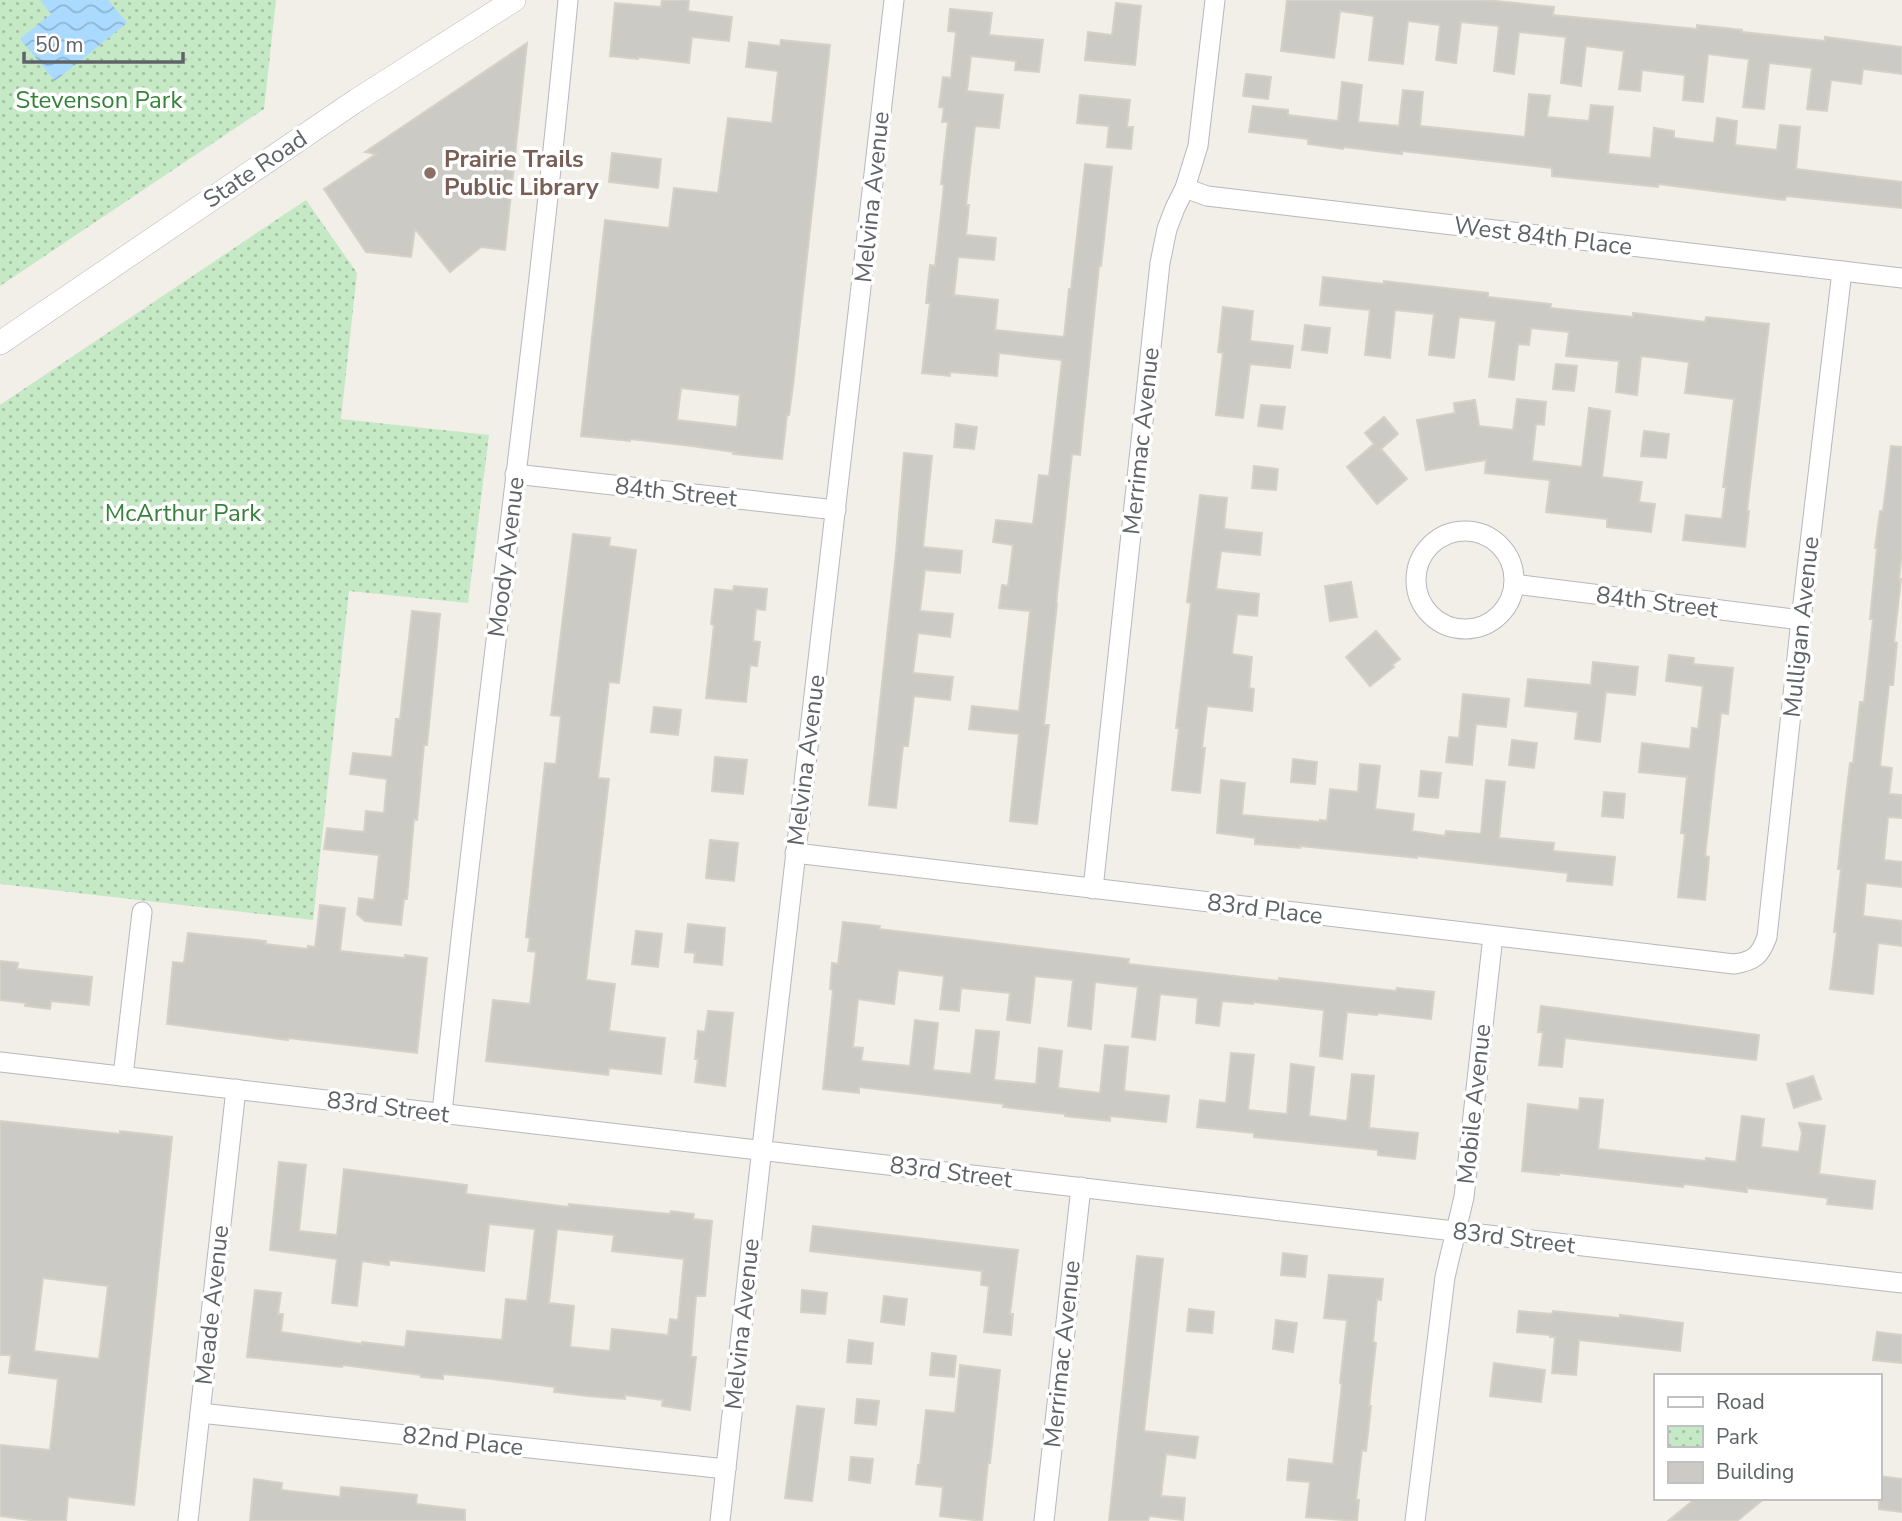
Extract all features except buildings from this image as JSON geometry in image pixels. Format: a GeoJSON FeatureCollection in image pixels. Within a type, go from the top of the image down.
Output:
{"type":"FeatureCollection","features":[{"type":"Feature","properties":{"kind":"street","name":"State Road"},"geometry":{"type":"LineString","coordinates":[[0,342],[347,106],[514,0]]}},
{"type":"Feature","properties":{"kind":"street","name":"Moody Avenue"},"geometry":{"type":"LineString","coordinates":[[442,1113],[537,300],[568,0]]}},
{"type":"Feature","properties":{"kind":"street","name":"Melvina Avenue"},"geometry":{"type":"LineString","coordinates":[[720,1521],[894,0]]}},
{"type":"Feature","properties":{"kind":"street","name":"Merrimac Avenue"},"geometry":{"type":"LineString","coordinates":[[1093,889],[1160,263],[1167,229],[1185,188],[1198,146],[1215,0]]}},
{"type":"Feature","properties":{"kind":"street","name":"West 84th Place"},"geometry":{"type":"LineString","coordinates":[[1185,188],[1207,197],[1902,278]]}},
{"type":"Feature","properties":{"kind":"street","name":"Mulligan Avenue"},"geometry":{"type":"LineString","coordinates":[[1734,964],[1748,962],[1757,956],[1767,937],[1842,271]]}},
{"type":"Feature","properties":{"kind":"street","name":"84th Street"},"geometry":{"type":"LineString","coordinates":[[515,474],[836,510]]}},
{"type":"Feature","properties":{"kind":"street"},"geometry":{"type":"LineString","coordinates":[[1461,531],[1489,537],[1500,546],[1513,570],[1514,584],[1510,599],[1502,612],[1491,622],[1477,628],[1462,629],[1447,626],[1434,618],[1424,607],[1416,578],[1418,564],[1435,541],[1461,531]]}},
{"type":"Feature","properties":{"kind":"street","name":"84th Street"},"geometry":{"type":"LineString","coordinates":[[1514,584],[1801,620]]}},
{"type":"Feature","properties":{"kind":"street","name":"83rd Place"},"geometry":{"type":"LineString","coordinates":[[795,853],[1734,964]]}},
{"type":"Feature","properties":{"kind":"street"},"geometry":{"type":"LineString","coordinates":[[123,1076],[142,912]]}},
{"type":"Feature","properties":{"kind":"street","name":"Mobile Avenue"},"geometry":{"type":"LineString","coordinates":[[1415,1521],[1445,1277],[1464,1197],[1493,936]]}},
{"type":"Feature","properties":{"kind":"street","name":"83rd Street"},"geometry":{"type":"LineString","coordinates":[[0,1062],[1902,1283]]}},
{"type":"Feature","properties":{"kind":"street","name":"Meade Avenue"},"geometry":{"type":"LineString","coordinates":[[188,1521],[236,1090]]}},
{"type":"Feature","properties":{"kind":"street","name":"Merrimac Avenue"},"geometry":{"type":"LineString","coordinates":[[1044,1521],[1081,1187]]}},
{"type":"Feature","properties":{"kind":"street","name":"82nd Place"},"geometry":{"type":"LineString","coordinates":[[200,1413],[726,1469]]}},
{"type":"Feature","properties":{"kind":"green space","name":"Stevenson Park"},"geometry":{"type":"Polygon","coordinates":[[[0,0],[276,0],[264,109],[0,286],[0,0]]]}},
{"type":"Feature","properties":{"kind":"green space","name":"McArthur Park"},"geometry":{"type":"Polygon","coordinates":[[[306,200],[357,273],[341,419],[489,435],[468,603],[349,591],[313,920],[0,884],[0,405],[306,200]]]}},
{"type":"Feature","properties":{"kind":"water"},"geometry":{"type":"Polygon","coordinates":[[[40,0],[108,0],[127,23],[55,81],[20,39],[51,14],[40,0]]]}},
{"type":"Feature","properties":{"kind":"place","name":"Prairie Trails Public Library"},"geometry":{"type":"Point","coordinates":[430,173]}}]}
